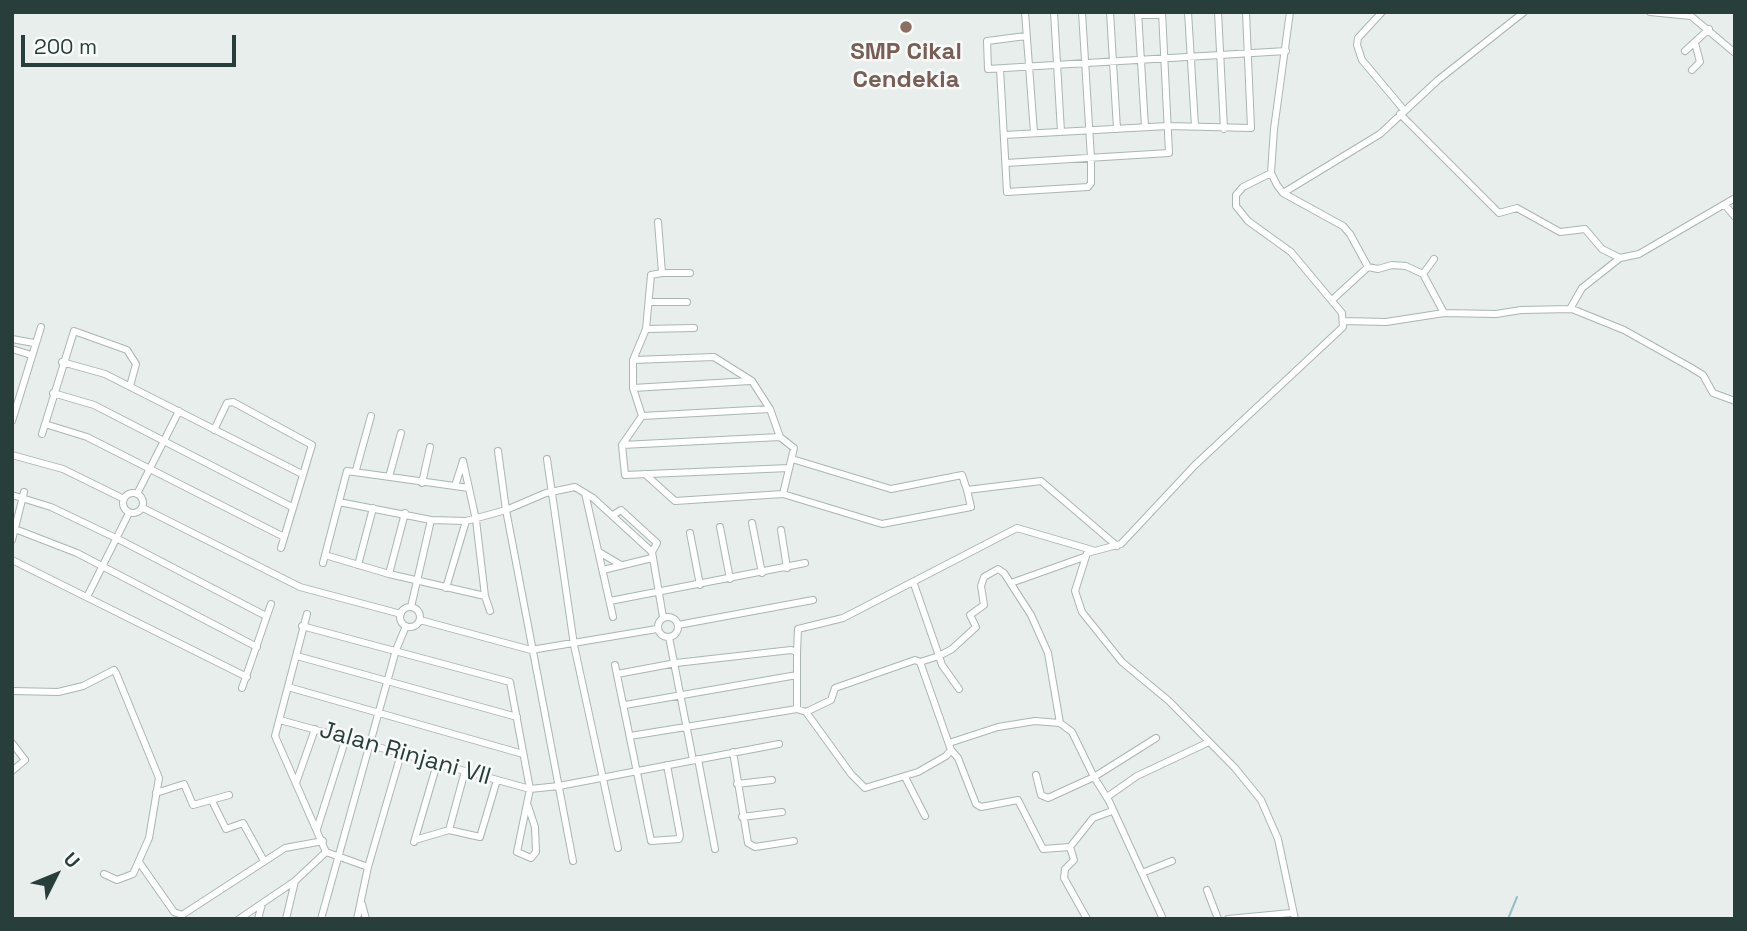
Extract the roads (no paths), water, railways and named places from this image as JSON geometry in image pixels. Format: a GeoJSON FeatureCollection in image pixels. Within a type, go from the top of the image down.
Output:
{"type":"FeatureCollection","features":[{"type":"Feature","properties":{"kind":"street"},"geometry":{"type":"LineString","coordinates":[[1025,12],[1034,133]]}},
{"type":"Feature","properties":{"kind":"street"},"geometry":{"type":"LineString","coordinates":[[1054,12],[1061,132]]}},
{"type":"Feature","properties":{"kind":"street"},"geometry":{"type":"LineString","coordinates":[[1000,69],[1008,192],[1088,187],[1091,183],[1091,158],[1082,12]]}},
{"type":"Feature","properties":{"kind":"street"},"geometry":{"type":"LineString","coordinates":[[1110,12],[1117,128]]}},
{"type":"Feature","properties":{"kind":"street"},"geometry":{"type":"LineString","coordinates":[[1188,12],[1195,127]]}},
{"type":"Feature","properties":{"kind":"street"},"geometry":{"type":"LineString","coordinates":[[1218,12],[1224,128]]}},
{"type":"Feature","properties":{"kind":"street"},"geometry":{"type":"LineString","coordinates":[[1004,135],[1168,125],[1253,127],[1246,12]]}},
{"type":"Feature","properties":{"kind":"street"},"geometry":{"type":"LineString","coordinates":[[1290,12],[1274,129],[1271,173],[1283,192],[1343,226],[1368,267]]}},
{"type":"Feature","properties":{"kind":"street"},"geometry":{"type":"LineString","coordinates":[[1382,12],[1358,38],[1357,45],[1362,60],[1402,112],[1499,213],[1517,208],[1560,232],[1585,229],[1602,249],[1620,258]]}},
{"type":"Feature","properties":{"kind":"street"},"geometry":{"type":"LineString","coordinates":[[1283,192],[1366,144],[1524,12]]}},
{"type":"Feature","properties":{"kind":"street"},"geometry":{"type":"LineString","coordinates":[[1650,12],[1690,16],[1735,53]]}},
{"type":"Feature","properties":{"kind":"street"},"geometry":{"type":"LineString","coordinates":[[1006,163],[1169,153],[1162,14],[1138,13],[1145,127]]}},
{"type":"Feature","properties":{"kind":"street"},"geometry":{"type":"LineString","coordinates":[[1685,51],[1709,29]]}},
{"type":"Feature","properties":{"kind":"street"},"geometry":{"type":"LineString","coordinates":[[1027,36],[986,42],[987,67],[1000,69],[1286,51]]}},
{"type":"Feature","properties":{"kind":"street"},"geometry":{"type":"LineString","coordinates":[[1692,69],[1700,62],[1695,43]]}},
{"type":"Feature","properties":{"kind":"street"},"geometry":{"type":"LineString","coordinates":[[797,709],[798,629],[843,618],[914,584],[1017,528],[1092,550],[1117,546],[1195,465],[1343,327],[1344,321],[1332,300],[1290,252],[1248,221],[1236,205],[1236,195],[1243,187],[1271,173]]}},
{"type":"Feature","properties":{"kind":"street"},"geometry":{"type":"LineString","coordinates":[[1570,309],[1582,288],[1620,258],[1639,254],[1735,198]]}},
{"type":"Feature","properties":{"kind":"street"},"geometry":{"type":"LineString","coordinates":[[1725,205],[1735,217]]}},
{"type":"Feature","properties":{"kind":"street"},"geometry":{"type":"LineString","coordinates":[[658,222],[662,273]]}},
{"type":"Feature","properties":{"kind":"street"},"geometry":{"type":"LineString","coordinates":[[1423,274],[1434,259]]}},
{"type":"Feature","properties":{"kind":"street"},"geometry":{"type":"LineString","coordinates":[[1368,267],[1378,269],[1406,265],[1423,274],[1444,313]]}},
{"type":"Feature","properties":{"kind":"street"},"geometry":{"type":"LineString","coordinates":[[1332,300],[1368,267]]}},
{"type":"Feature","properties":{"kind":"street"},"geometry":{"type":"LineString","coordinates":[[642,416],[633,388],[633,360],[646,329],[651,275],[690,273]]}},
{"type":"Feature","properties":{"kind":"street"},"geometry":{"type":"LineString","coordinates":[[649,302],[687,302]]}},
{"type":"Feature","properties":{"kind":"street"},"geometry":{"type":"LineString","coordinates":[[1344,321],[1400,321],[1444,313],[1496,314],[1521,310],[1570,309],[1624,330],[1703,375],[1713,393],[1735,401]]}},
{"type":"Feature","properties":{"kind":"street"},"geometry":{"type":"LineString","coordinates":[[13,416],[34,342],[41,327]]}},
{"type":"Feature","properties":{"kind":"street"},"geometry":{"type":"LineString","coordinates":[[646,329],[694,328]]}},
{"type":"Feature","properties":{"kind":"street"},"geometry":{"type":"LineString","coordinates":[[43,435],[62,362],[74,331],[120,346],[136,364],[131,386]]}},
{"type":"Feature","properties":{"kind":"street"},"geometry":{"type":"LineString","coordinates":[[12,339],[34,342]]}},
{"type":"Feature","properties":{"kind":"street"},"geometry":{"type":"LineString","coordinates":[[12,349],[31,355]]}},
{"type":"Feature","properties":{"kind":"street"},"geometry":{"type":"LineString","coordinates":[[633,360],[714,357],[752,381],[771,409],[780,437],[794,448],[783,494]]}},
{"type":"Feature","properties":{"kind":"street"},"geometry":{"type":"LineString","coordinates":[[62,362],[89,368],[131,386],[302,474]]}},
{"type":"Feature","properties":{"kind":"street"},"geometry":{"type":"LineString","coordinates":[[633,388],[752,381]]}},
{"type":"Feature","properties":{"kind":"street"},"geometry":{"type":"LineString","coordinates":[[12,384],[21,386]]}},
{"type":"Feature","properties":{"kind":"street"},"geometry":{"type":"LineString","coordinates":[[53,393],[94,405],[292,507]]}},
{"type":"Feature","properties":{"kind":"street"},"geometry":{"type":"LineString","coordinates":[[214,430],[227,403],[233,402],[310,443],[312,448],[281,548]]}},
{"type":"Feature","properties":{"kind":"street"},"geometry":{"type":"LineString","coordinates":[[642,416],[771,409]]}},
{"type":"Feature","properties":{"kind":"street"},"geometry":{"type":"LineString","coordinates":[[137,494],[179,411]]}},
{"type":"Feature","properties":{"kind":"street"},"geometry":{"type":"LineString","coordinates":[[356,470],[371,416]]}},
{"type":"Feature","properties":{"kind":"street"},"geometry":{"type":"LineString","coordinates":[[642,416],[622,445],[625,475],[789,468]]}},
{"type":"Feature","properties":{"kind":"street"},"geometry":{"type":"LineString","coordinates":[[45,425],[88,437],[284,537]]}},
{"type":"Feature","properties":{"kind":"street"},"geometry":{"type":"LineString","coordinates":[[389,477],[401,433]]}},
{"type":"Feature","properties":{"kind":"street"},"geometry":{"type":"LineString","coordinates":[[622,445],[780,437]]}},
{"type":"Feature","properties":{"kind":"street"},"geometry":{"type":"LineString","coordinates":[[422,483],[430,447]]}},
{"type":"Feature","properties":{"kind":"street"},"geometry":{"type":"LineString","coordinates":[[498,451],[531,650],[573,861]]}},
{"type":"Feature","properties":{"kind":"street"},"geometry":{"type":"LineString","coordinates":[[12,456],[63,469],[124,499]]}},
{"type":"Feature","properties":{"kind":"street"},"geometry":{"type":"LineString","coordinates":[[547,459],[574,645],[618,848]]}},
{"type":"Feature","properties":{"kind":"street"},"geometry":{"type":"LineString","coordinates":[[645,474],[675,501],[783,494],[882,524],[971,507],[962,475],[891,489],[792,459]]}},
{"type":"Feature","properties":{"kind":"street"},"geometry":{"type":"LineString","coordinates":[[455,486],[463,461],[476,520],[485,596],[490,611]]}},
{"type":"Feature","properties":{"kind":"street"},"geometry":{"type":"LineString","coordinates":[[323,563],[347,471],[356,470],[422,483],[469,488]]}},
{"type":"Feature","properties":{"kind":"street"},"geometry":{"type":"LineString","coordinates":[[967,490],[1041,481],[1117,546]]}},
{"type":"Feature","properties":{"kind":"street"},"geometry":{"type":"LineString","coordinates":[[339,502],[431,520],[466,521],[506,510],[553,491],[575,487],[584,491],[613,515],[652,555],[663,617],[657,629]]}},
{"type":"Feature","properties":{"kind":"street"},"geometry":{"type":"LineString","coordinates":[[584,491],[613,617]]}},
{"type":"Feature","properties":{"kind":"street"},"geometry":{"type":"LineString","coordinates":[[129,513],[123,504],[124,499],[127,495],[137,494]]}},
{"type":"Feature","properties":{"kind":"street"},"geometry":{"type":"LineString","coordinates":[[129,513],[139,512],[143,508],[144,502],[137,494]]}},
{"type":"Feature","properties":{"kind":"street"},"geometry":{"type":"LineString","coordinates":[[12,495],[24,495],[51,507],[266,616]]}},
{"type":"Feature","properties":{"kind":"street"},"geometry":{"type":"LineString","coordinates":[[12,540],[24,495]]}},
{"type":"Feature","properties":{"kind":"street"},"geometry":{"type":"LineString","coordinates":[[143,508],[300,587],[401,614],[411,607],[414,580],[431,520]]}},
{"type":"Feature","properties":{"kind":"street"},"geometry":{"type":"LineString","coordinates":[[358,565],[373,508]]}},
{"type":"Feature","properties":{"kind":"street"},"geometry":{"type":"LineString","coordinates":[[87,597],[129,513]]}},
{"type":"Feature","properties":{"kind":"street"},"geometry":{"type":"LineString","coordinates":[[389,574],[405,513]]}},
{"type":"Feature","properties":{"kind":"street"},"geometry":{"type":"LineString","coordinates":[[446,588],[466,521]]}},
{"type":"Feature","properties":{"kind":"street"},"geometry":{"type":"LineString","coordinates":[[752,523],[762,573]]}},
{"type":"Feature","properties":{"kind":"street"},"geometry":{"type":"LineString","coordinates":[[720,527],[730,579]]}},
{"type":"Feature","properties":{"kind":"street"},"geometry":{"type":"LineString","coordinates":[[15,529],[103,566],[257,647]]}},
{"type":"Feature","properties":{"kind":"street"},"geometry":{"type":"LineString","coordinates":[[782,530],[786,537],[787,568]]}},
{"type":"Feature","properties":{"kind":"street"},"geometry":{"type":"LineString","coordinates":[[690,533],[700,585]]}},
{"type":"Feature","properties":{"kind":"street"},"geometry":{"type":"LineString","coordinates":[[1011,583],[1084,557],[1092,550]]}},
{"type":"Feature","properties":{"kind":"street"},"geometry":{"type":"LineString","coordinates":[[599,552],[621,565]]}},
{"type":"Feature","properties":{"kind":"street"},"geometry":{"type":"LineString","coordinates":[[325,555],[389,574],[485,596]]}},
{"type":"Feature","properties":{"kind":"street"},"geometry":{"type":"LineString","coordinates":[[603,570],[652,555]]}},
{"type":"Feature","properties":{"kind":"street"},"geometry":{"type":"LineString","coordinates":[[1084,557],[1074,591],[1082,612],[1122,662],[1169,701],[1209,741],[1250,785],[1266,808],[1278,839],[1293,916],[1228,919]]}},
{"type":"Feature","properties":{"kind":"street"},"geometry":{"type":"LineString","coordinates":[[12,560],[247,677]]}},
{"type":"Feature","properties":{"kind":"street"},"geometry":{"type":"LineString","coordinates":[[610,601],[805,564]]}},
{"type":"Feature","properties":{"kind":"street"},"geometry":{"type":"LineString","coordinates":[[806,712],[831,700],[835,688],[909,661],[920,662],[939,656],[952,649],[976,627],[970,615],[984,605],[981,586],[984,577],[998,569],[1011,583],[1031,615],[1048,653],[1060,723]]}},
{"type":"Feature","properties":{"kind":"street"},"geometry":{"type":"LineString","coordinates":[[914,584],[939,656],[959,689]]}},
{"type":"Feature","properties":{"kind":"street"},"geometry":{"type":"LineString","coordinates":[[678,625],[813,600]]}},
{"type":"Feature","properties":{"kind":"street"},"geometry":{"type":"LineString","coordinates":[[242,688],[271,604]]}},
{"type":"Feature","properties":{"kind":"street"},"geometry":{"type":"LineString","coordinates":[[411,607],[418,610],[420,620]]}},
{"type":"Feature","properties":{"kind":"street"},"geometry":{"type":"LineString","coordinates":[[307,614],[275,736],[326,852]]}},
{"type":"Feature","properties":{"kind":"street"},"geometry":{"type":"LineString","coordinates":[[321,919],[387,681],[406,626],[401,614]]}},
{"type":"Feature","properties":{"kind":"street"},"geometry":{"type":"LineString","coordinates":[[663,617],[671,617],[678,625]]}},
{"type":"Feature","properties":{"kind":"street"},"geometry":{"type":"LineString","coordinates":[[420,620],[531,650],[574,645],[657,629]]}},
{"type":"Feature","properties":{"kind":"street"},"geometry":{"type":"LineString","coordinates":[[406,626],[413,627],[420,620]]}},
{"type":"Feature","properties":{"kind":"street"},"geometry":{"type":"LineString","coordinates":[[669,637],[677,630],[678,625]]}},
{"type":"Feature","properties":{"kind":"street"},"geometry":{"type":"LineString","coordinates":[[302,626],[510,681],[530,789],[517,848],[520,854],[531,858],[536,855],[536,839],[528,806]]}},
{"type":"Feature","properties":{"kind":"street"},"geometry":{"type":"LineString","coordinates":[[657,629],[669,637]]}},
{"type":"Feature","properties":{"kind":"street"},"geometry":{"type":"LineString","coordinates":[[669,637],[715,849]]}},
{"type":"Feature","properties":{"kind":"street"},"geometry":{"type":"LineString","coordinates":[[617,674],[676,663],[786,649],[797,652]]}},
{"type":"Feature","properties":{"kind":"street"},"geometry":{"type":"LineString","coordinates":[[297,656],[517,717]]}},
{"type":"Feature","properties":{"kind":"street"},"geometry":{"type":"LineString","coordinates":[[920,662],[950,747],[958,758],[979,806],[1018,800],[1043,849],[1070,848]]}},
{"type":"Feature","properties":{"kind":"street"},"geometry":{"type":"LineString","coordinates":[[615,665],[625,705],[649,839],[674,840],[680,835],[667,765]]}},
{"type":"Feature","properties":{"kind":"street"},"geometry":{"type":"LineString","coordinates":[[12,691],[58,692],[83,686],[115,671],[159,778],[149,838],[133,874],[123,879],[104,874]]}},
{"type":"Feature","properties":{"kind":"street"},"geometry":{"type":"LineString","coordinates":[[625,705],[797,676]]}},
{"type":"Feature","properties":{"kind":"street"},"geometry":{"type":"LineString","coordinates":[[288,687],[523,754]]}},
{"type":"Feature","properties":{"kind":"street"},"geometry":{"type":"LineString","coordinates":[[631,736],[797,709],[806,712],[851,774],[865,788],[905,777],[932,765],[950,747],[998,727],[1049,720],[1060,723],[1077,739],[1163,919]]}},
{"type":"Feature","properties":{"kind":"street","name":"Jalan Rinjani VII"},"geometry":{"type":"LineString","coordinates":[[280,720],[530,789]]}},
{"type":"Feature","properties":{"kind":"street"},"geometry":{"type":"LineString","coordinates":[[296,783],[315,729]]}},
{"type":"Feature","properties":{"kind":"street"},"geometry":{"type":"LineString","coordinates":[[317,828],[346,738]]}},
{"type":"Feature","properties":{"kind":"street"},"geometry":{"type":"LineString","coordinates":[[1036,775],[1045,798],[1094,778],[1156,738]]}},
{"type":"Feature","properties":{"kind":"street"},"geometry":{"type":"LineString","coordinates":[[1107,797],[1137,776],[1209,741]]}},
{"type":"Feature","properties":{"kind":"street"},"geometry":{"type":"LineString","coordinates":[[12,743],[25,760],[12,771]]}},
{"type":"Feature","properties":{"kind":"street"},"geometry":{"type":"LineString","coordinates":[[530,789],[559,786],[779,744]]}},
{"type":"Feature","properties":{"kind":"street"},"geometry":{"type":"LineString","coordinates":[[733,752],[743,817],[751,847],[794,841]]}},
{"type":"Feature","properties":{"kind":"street"},"geometry":{"type":"LineString","coordinates":[[357,919],[368,867],[401,754]]}},
{"type":"Feature","properties":{"kind":"street"},"geometry":{"type":"LineString","coordinates":[[437,764],[415,841],[449,830],[480,838],[497,780]]}},
{"type":"Feature","properties":{"kind":"street"},"geometry":{"type":"LineString","coordinates":[[449,830],[465,772]]}},
{"type":"Feature","properties":{"kind":"street"},"geometry":{"type":"LineString","coordinates":[[905,777],[925,816]]}},
{"type":"Feature","properties":{"kind":"street"},"geometry":{"type":"LineString","coordinates":[[737,784],[772,780]]}},
{"type":"Feature","properties":{"kind":"street"},"geometry":{"type":"LineString","coordinates":[[156,793],[184,784],[193,805],[209,799],[226,829],[243,823],[264,861]]}},
{"type":"Feature","properties":{"kind":"street"},"geometry":{"type":"LineString","coordinates":[[212,802],[229,795]]}},
{"type":"Feature","properties":{"kind":"street"},"geometry":{"type":"LineString","coordinates":[[743,817],[782,811]]}},
{"type":"Feature","properties":{"kind":"street"},"geometry":{"type":"LineString","coordinates":[[1070,848],[1093,818],[1112,811]]}},
{"type":"Feature","properties":{"kind":"street"},"geometry":{"type":"LineString","coordinates":[[139,862],[178,915],[291,845],[323,841]]}},
{"type":"Feature","properties":{"kind":"street"},"geometry":{"type":"LineString","coordinates":[[1070,848],[1073,860],[1065,869],[1064,878],[1087,919]]}},
{"type":"Feature","properties":{"kind":"street"},"geometry":{"type":"LineString","coordinates":[[326,852],[368,867]]}},
{"type":"Feature","properties":{"kind":"street"},"geometry":{"type":"LineString","coordinates":[[239,919],[295,881],[326,852]]}},
{"type":"Feature","properties":{"kind":"street"},"geometry":{"type":"LineString","coordinates":[[1142,873],[1172,861]]}},
{"type":"Feature","properties":{"kind":"street"},"geometry":{"type":"LineString","coordinates":[[286,919],[295,881]]}},
{"type":"Feature","properties":{"kind":"street"},"geometry":{"type":"LineString","coordinates":[[1207,890],[1218,919]]}},
{"type":"Feature","properties":{"kind":"street"},"geometry":{"type":"LineString","coordinates":[[361,902],[366,919]]}},
{"type":"Feature","properties":{"kind":"street"},"geometry":{"type":"LineString","coordinates":[[258,919],[262,903]]}},
{"type":"Feature","properties":{"kind":"waterway"},"geometry":{"type":"LineString","coordinates":[[1508,919],[1517,897]]}},
{"type":"Feature","properties":{"kind":"place","name":"SMP Cikal Cendekia"},"geometry":{"type":"Point","coordinates":[906,27]}}]}
